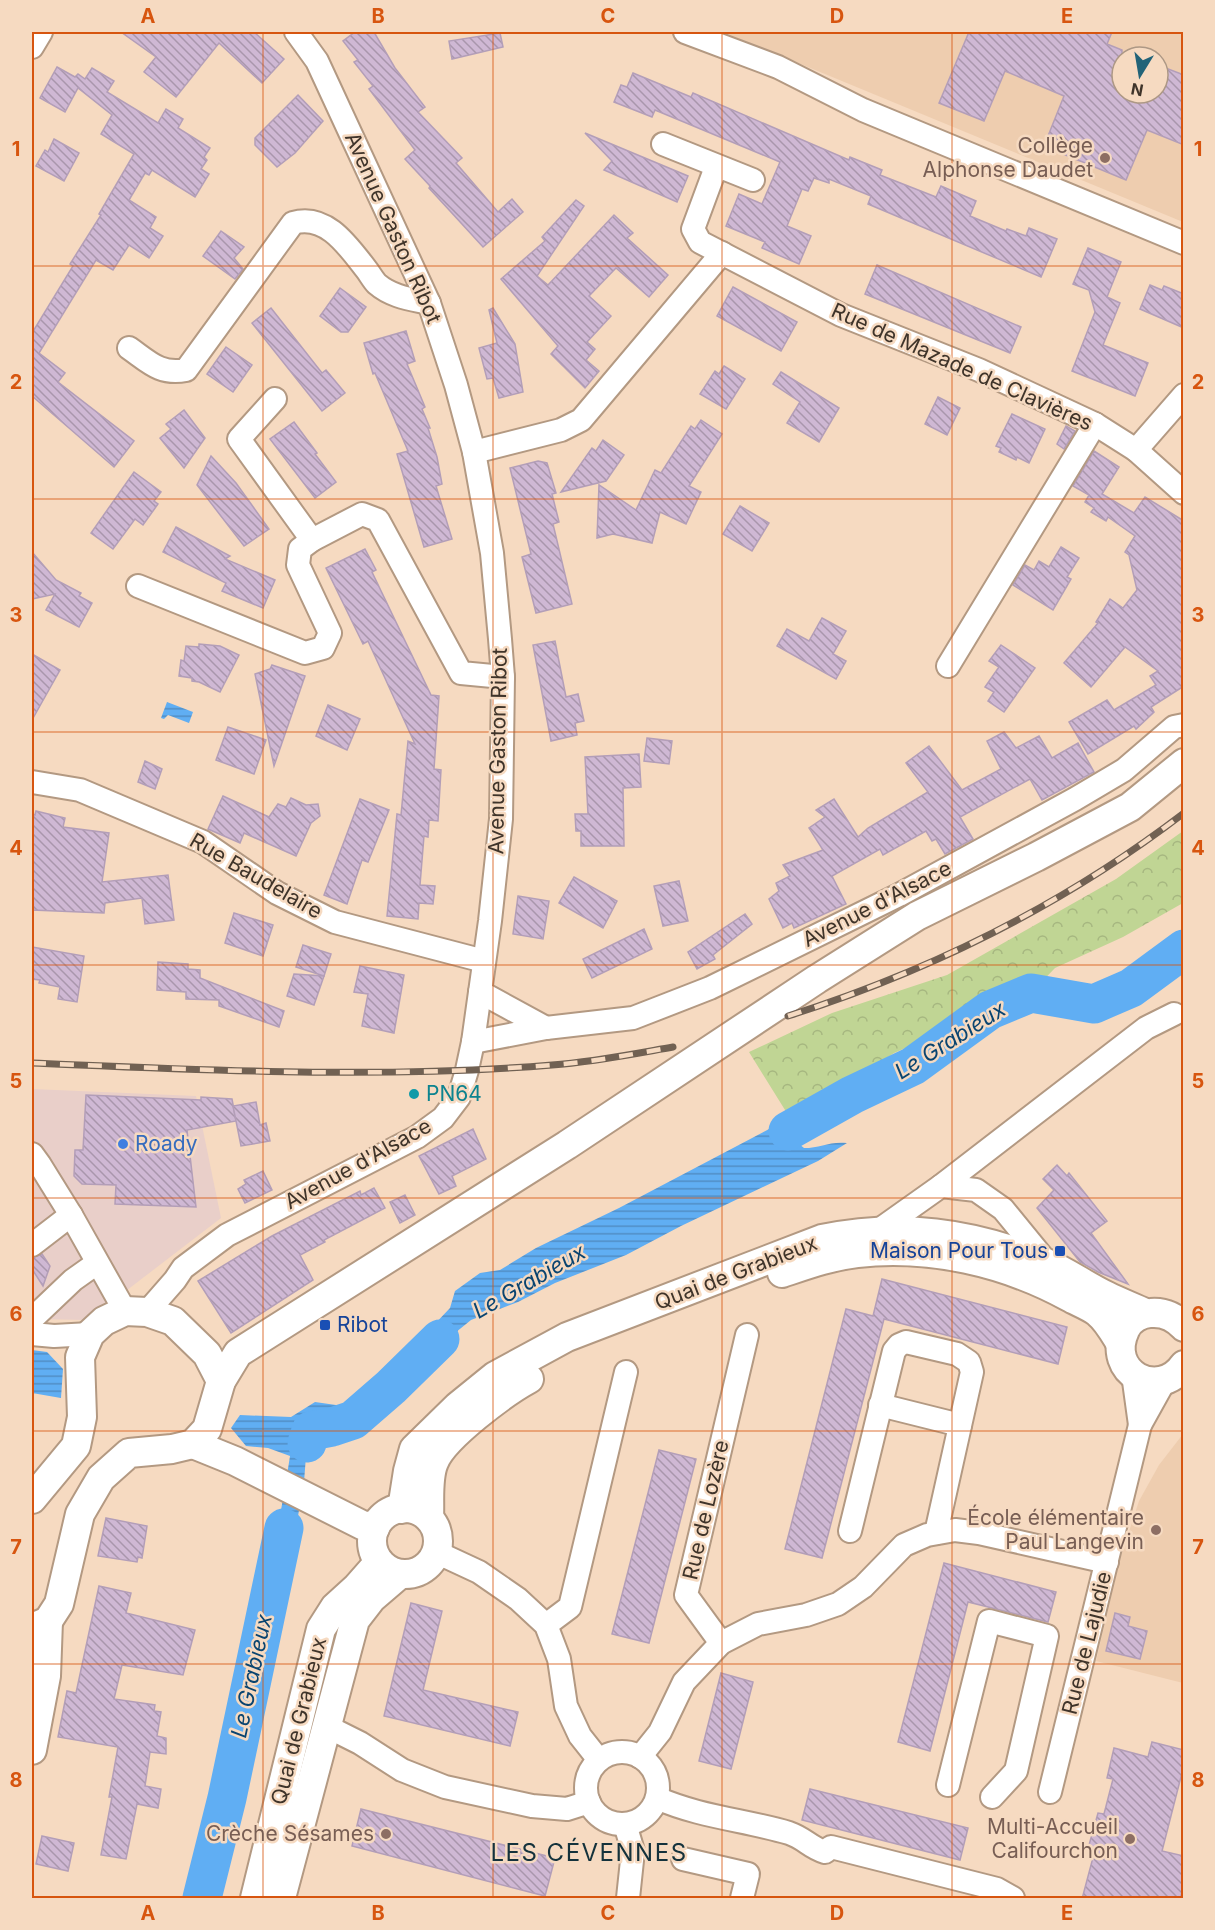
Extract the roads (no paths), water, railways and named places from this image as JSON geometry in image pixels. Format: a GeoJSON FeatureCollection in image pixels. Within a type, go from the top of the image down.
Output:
{"type":"FeatureCollection","features":[{"type":"Feature","properties":{"kind":"main road"},"geometry":{"type":"LineString","coordinates":[[32,1750],[46,1676],[37,1631],[59,1604],[80,1514],[101,1478],[129,1453],[172,1449],[200,1436],[221,1381],[238,1353],[567,1145],[817,979],[917,916],[1130,807],[1184,763]]}},
{"type":"Feature","properties":{"kind":"main road","name":"Quai de Grabieux"},"geometry":{"type":"LineString","coordinates":[[402,1509],[414,1449],[458,1406],[495,1376],[567,1337],[822,1239],[879,1230],[939,1232],[989,1242],[1048,1264],[1107,1296],[1145,1313],[1160,1312],[1175,1318],[1183,1326]]}},
{"type":"Feature","properties":{"kind":"main road","name":"Quai de Grabieux"},"geometry":{"type":"LineString","coordinates":[[429,1518],[431,1473],[434,1461],[446,1443],[513,1388],[573,1355],[767,1277],[856,1253],[937,1253],[983,1262],[1042,1282],[1097,1312],[1106,1321],[1119,1341],[1120,1355],[1124,1365],[1133,1374]]}},
{"type":"Feature","properties":{"kind":"main road"},"geometry":{"type":"LineString","coordinates":[[1119,1341],[1128,1323],[1145,1313]]}},
{"type":"Feature","properties":{"kind":"main road"},"geometry":{"type":"LineString","coordinates":[[32,1499],[76,1446],[82,1417],[85,1346],[104,1321],[148,1315],[207,1354],[221,1381]]}},
{"type":"Feature","properties":{"kind":"main road"},"geometry":{"type":"LineString","coordinates":[[207,1354],[238,1353]]}},
{"type":"Feature","properties":{"kind":"main road"},"geometry":{"type":"LineString","coordinates":[[1133,1374],[1151,1382],[1174,1372]]}},
{"type":"Feature","properties":{"kind":"main road"},"geometry":{"type":"LineString","coordinates":[[200,1436],[235,1461],[368,1526],[374,1552],[389,1568],[414,1573],[426,1568],[436,1552],[438,1543],[436,1529],[429,1518],[411,1509],[391,1512],[368,1526]]}},
{"type":"Feature","properties":{"kind":"main road","name":"Quai de Grabieux"},"geometry":{"type":"LineString","coordinates":[[281,1899],[355,1620],[372,1598],[389,1568]]}},
{"type":"Feature","properties":{"kind":"main road","name":"Quai de Grabieux"},"geometry":{"type":"LineString","coordinates":[[255,1899],[321,1629],[335,1607],[357,1587],[389,1568]]}},
{"type":"Feature","properties":{"kind":"street","name":"Avenue Gaston Ribot"},"geometry":{"type":"LineString","coordinates":[[296,32],[317,61],[429,303],[456,385],[474,452],[492,553],[503,677],[501,819],[473,1042]]}},
{"type":"Feature","properties":{"kind":"street"},"geometry":{"type":"LineString","coordinates":[[685,32],[778,67],[863,110],[1184,243]]}},
{"type":"Feature","properties":{"kind":"street"},"geometry":{"type":"LineString","coordinates":[[663,144],[753,180]]}},
{"type":"Feature","properties":{"kind":"street","name":"Rue de Mazade de Clavières"},"geometry":{"type":"LineString","coordinates":[[716,167],[693,229],[700,242],[841,315],[979,370],[1095,424],[1136,450],[1184,494]]}},
{"type":"Feature","properties":{"kind":"street"},"geometry":{"type":"LineString","coordinates":[[129,348],[162,371],[174,373],[186,370],[293,223],[305,219],[323,225],[348,246],[377,284],[401,298],[429,303]]}},
{"type":"Feature","properties":{"kind":"street"},"geometry":{"type":"LineString","coordinates":[[474,452],[561,430],[581,420],[722,254]]}},
{"type":"Feature","properties":{"kind":"street"},"geometry":{"type":"LineString","coordinates":[[1136,450],[1184,394]]}},
{"type":"Feature","properties":{"kind":"street"},"geometry":{"type":"LineString","coordinates":[[275,399],[239,439],[312,540]]}},
{"type":"Feature","properties":{"kind":"street"},"geometry":{"type":"LineString","coordinates":[[948,666],[1095,424]]}},
{"type":"Feature","properties":{"kind":"street"},"geometry":{"type":"LineString","coordinates":[[138,585],[304,652],[323,648],[330,633],[298,565],[300,549],[312,540],[362,514],[378,520],[461,673],[503,677]]}},
{"type":"Feature","properties":{"kind":"street","name":"Avenue d'Alsace"},"geometry":{"type":"LineString","coordinates":[[148,1315],[183,1268],[227,1235],[417,1137],[443,1118],[459,1097],[473,1042],[546,1028],[633,1018],[710,988],[899,895],[1075,799],[1124,770],[1174,727],[1184,725]]}},
{"type":"Feature","properties":{"kind":"street","name":"Rue Baudelaire"},"geometry":{"type":"LineString","coordinates":[[32,782],[80,790],[203,842],[277,893],[335,922],[484,961]]}},
{"type":"Feature","properties":{"kind":"street"},"geometry":{"type":"LineString","coordinates":[[480,992],[546,1028]]}},
{"type":"Feature","properties":{"kind":"street"},"geometry":{"type":"LineString","coordinates":[[879,1230],[941,1186],[1146,1028],[1174,1014]]}},
{"type":"Feature","properties":{"kind":"street"},"geometry":{"type":"LineString","coordinates":[[32,1154],[71,1215],[97,1263],[148,1315]]}},
{"type":"Feature","properties":{"kind":"street"},"geometry":{"type":"LineString","coordinates":[[941,1186],[976,1190],[1003,1209],[1048,1264]]}},
{"type":"Feature","properties":{"kind":"street"},"geometry":{"type":"LineString","coordinates":[[32,1245],[71,1215]]}},
{"type":"Feature","properties":{"kind":"street"},"geometry":{"type":"LineString","coordinates":[[32,1319],[73,1280],[97,1263]]}},
{"type":"Feature","properties":{"kind":"street"},"geometry":{"type":"LineString","coordinates":[[32,1334],[54,1336],[74,1356],[85,1346]]}},
{"type":"Feature","properties":{"kind":"street","name":"Rue de Lozère"},"geometry":{"type":"LineString","coordinates":[[721,1643],[686,1594],[747,1335]]}},
{"type":"Feature","properties":{"kind":"street"},"geometry":{"type":"LineString","coordinates":[[850,1531],[894,1351],[906,1342],[957,1354],[969,1362],[972,1372],[936,1533]]}},
{"type":"Feature","properties":{"kind":"street"},"geometry":{"type":"LineString","coordinates":[[546,1625],[570,1608],[626,1372]]}},
{"type":"Feature","properties":{"kind":"street","name":"Rue de Lajudie"},"geometry":{"type":"LineString","coordinates":[[1050,1792],[1140,1425],[1174,1372]]}},
{"type":"Feature","properties":{"kind":"street","name":"Rue de Lajudie"},"geometry":{"type":"LineString","coordinates":[[1133,1374],[1140,1425]]}},
{"type":"Feature","properties":{"kind":"street"},"geometry":{"type":"LineString","coordinates":[[880,1404],[960,1425]]}},
{"type":"Feature","properties":{"kind":"street"},"geometry":{"type":"LineString","coordinates":[[640,1757],[660,1732],[684,1682],[721,1643],[758,1624],[806,1614],[838,1604],[863,1587],[904,1545],[927,1535],[955,1530],[979,1533],[1107,1562]]}},
{"type":"Feature","properties":{"kind":"street"},"geometry":{"type":"LineString","coordinates":[[436,1552],[479,1572],[518,1599],[546,1625],[559,1659],[566,1706],[580,1736],[599,1760]]}},
{"type":"Feature","properties":{"kind":"street"},"geometry":{"type":"LineString","coordinates":[[948,1785],[989,1621],[1047,1636],[1016,1771],[992,1797]]}},
{"type":"Feature","properties":{"kind":"street"},"geometry":{"type":"LineString","coordinates":[[326,1726],[360,1743],[402,1770],[445,1787],[532,1806],[567,1809],[589,1802]]}},
{"type":"Feature","properties":{"kind":"street"},"geometry":{"type":"LineString","coordinates":[[620,1752],[640,1757],[650,1764],[659,1786],[652,1808],[636,1822],[614,1823],[603,1819],[589,1802],[586,1791],[587,1779],[592,1768],[609,1754],[620,1752]]}},
{"type":"Feature","properties":{"kind":"street"},"geometry":{"type":"LineString","coordinates":[[657,1798],[681,1809],[786,1832],[805,1839],[813,1848],[825,1852],[831,1847],[997,1888],[1013,1898]]}},
{"type":"Feature","properties":{"kind":"street"},"geometry":{"type":"LineString","coordinates":[[625,1824],[633,1851],[628,1899]]}},
{"type":"Feature","properties":{"kind":"street"},"geometry":{"type":"LineString","coordinates":[[683,1859],[748,1874],[742,1899]]}},
{"type":"Feature","properties":{"kind":"water"},"geometry":{"type":"Polygon","coordinates":[[[167,702],[193,712],[189,723],[168,715],[164,719],[161,718],[167,702]]]}},
{"type":"Feature","properties":{"kind":"water"},"geometry":{"type":"Polygon","coordinates":[[[1183,929],[1183,964],[1122,1003],[1094,1004],[1124,983],[1183,929]]]}},
{"type":"Feature","properties":{"kind":"water"},"geometry":{"type":"Polygon","coordinates":[[[834,1105],[804,1132],[799,1144],[804,1148],[847,1143],[818,1161],[681,1226],[626,1255],[471,1320],[403,1375],[431,1328],[450,1308],[455,1291],[480,1273],[500,1270],[536,1248],[619,1208],[790,1118],[834,1105]]]}},
{"type":"Feature","properties":{"kind":"water"},"geometry":{"type":"Polygon","coordinates":[[[32,1350],[47,1352],[63,1369],[61,1398],[32,1393],[32,1350]]]}},
{"type":"Feature","properties":{"kind":"water"},"geometry":{"type":"Polygon","coordinates":[[[315,1402],[336,1405],[341,1416],[351,1421],[338,1433],[325,1433],[312,1439],[306,1456],[295,1533],[285,1550],[272,1586],[263,1584],[262,1570],[277,1526],[290,1456],[268,1448],[246,1446],[231,1428],[240,1415],[291,1417],[315,1402]]]}},
{"type":"Feature","properties":{"kind":"waterway","name":"Le Grabieux"},"geometry":{"type":"LineString","coordinates":[[788,1131],[852,1095],[913,1066],[990,1010],[1031,993],[1094,1004],[1131,988],[1184,949]]}},
{"type":"Feature","properties":{"kind":"waterway","name":"Le Grabieux"},"geometry":{"type":"LineString","coordinates":[[307,1443],[311,1431],[353,1420],[440,1339]]}},
{"type":"Feature","properties":{"kind":"waterway","name":"Le Grabieux"},"geometry":{"type":"LineString","coordinates":[[202,1898],[227,1798],[284,1528]]}},
{"type":"Feature","properties":{"kind":"railway"},"geometry":{"type":"LineString","coordinates":[[788,1016],[893,978],[995,932],[1092,877],[1184,813]]}},
{"type":"Feature","properties":{"kind":"railway"},"geometry":{"type":"LineString","coordinates":[[32,1063],[292,1072],[423,1072],[567,1064],[673,1047]]}},
{"type":"Feature","properties":{"kind":"place","name":"Collège Alphonse Daudet"},"geometry":{"type":"Point","coordinates":[1105,158]}},
{"type":"Feature","properties":{"kind":"place","name":"PN64"},"geometry":{"type":"Point","coordinates":[414,1094]}},
{"type":"Feature","properties":{"kind":"place","name":"Roady"},"geometry":{"type":"Point","coordinates":[123,1144]}},
{"type":"Feature","properties":{"kind":"place","name":"Maison Pour Tous"},"geometry":{"type":"Point","coordinates":[1060,1251]}},
{"type":"Feature","properties":{"kind":"place","name":"Ribot"},"geometry":{"type":"Point","coordinates":[325,1325]}},
{"type":"Feature","properties":{"kind":"place","name":"École élémentaire Paul Langevin"},"geometry":{"type":"Point","coordinates":[1156,1530]}},
{"type":"Feature","properties":{"kind":"place","name":"Crèche Sésames"},"geometry":{"type":"Point","coordinates":[386,1834]}},
{"type":"Feature","properties":{"kind":"place","name":"Multi-Accueil Califourchon"},"geometry":{"type":"Point","coordinates":[1130,1839]}},
{"type":"Feature","properties":{"kind":"district","name":"LES CÉVENNES"},"geometry":{"type":"Point","coordinates":[589,1853]}}]}
